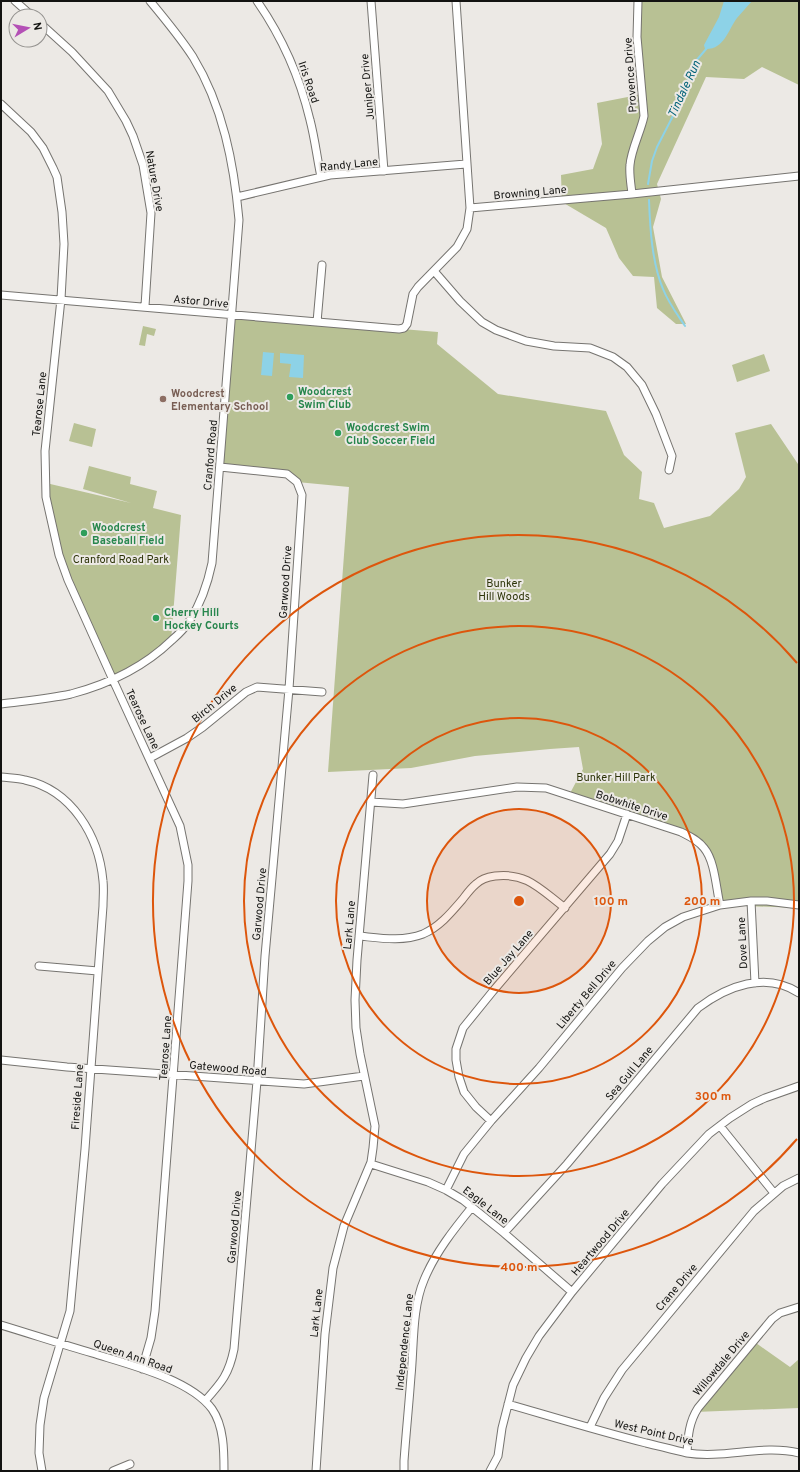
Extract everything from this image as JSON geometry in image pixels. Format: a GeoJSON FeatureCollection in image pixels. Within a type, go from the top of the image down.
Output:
{"type":"FeatureCollection","features":[{"type":"Feature","properties":{"kind":"street"},"geometry":{"type":"LineString","coordinates":[[15,1],[23,8]]}},
{"type":"Feature","properties":{"kind":"street","name":"Cranford Road"},"geometry":{"type":"LineString","coordinates":[[1,704],[51,698],[70,694],[113,680],[135,669],[162,650],[183,630],[190,619],[208,580],[212,563],[239,220],[237,197],[231,156],[223,124],[204,79],[189,52],[150,1]]}},
{"type":"Feature","properties":{"kind":"street","name":"Iris Road"},"geometry":{"type":"LineString","coordinates":[[257,1],[280,38],[294,68],[303,93],[310,121],[321,177]]}},
{"type":"Feature","properties":{"kind":"street","name":"Juniper Drive"},"geometry":{"type":"LineString","coordinates":[[371,1],[384,171]]}},
{"type":"Feature","properties":{"kind":"street"},"geometry":{"type":"LineString","coordinates":[[456,1],[470,208],[464,236],[457,248],[434,271],[460,301],[482,322],[496,330],[526,341],[554,346],[590,348],[613,357],[627,367],[642,385],[656,414],[672,456],[669,470]]}},
{"type":"Feature","properties":{"kind":"street","name":"Provence Drive"},"geometry":{"type":"LineString","coordinates":[[632,194],[629,175],[630,164],[642,128],[644,116],[637,37],[638,1]]}},
{"type":"Feature","properties":{"kind":"street","name":"Nature Drive"},"geometry":{"type":"LineString","coordinates":[[48,30],[77,57],[108,91],[123,114],[133,136],[143,165],[151,213],[145,306]]}},
{"type":"Feature","properties":{"kind":"street","name":"Tearose Lane"},"geometry":{"type":"LineString","coordinates":[[1,104],[31,132],[43,148],[57,178],[62,212],[64,244],[61,300],[45,450],[46,497],[58,555],[180,826],[188,865],[174,1074],[155,1311],[151,1338],[142,1369]]}},
{"type":"Feature","properties":{"kind":"street","name":"Randy Lane"},"geometry":{"type":"LineString","coordinates":[[237,197],[321,177],[466,164]]}},
{"type":"Feature","properties":{"kind":"street","name":"Browning Lane"},"geometry":{"type":"LineString","coordinates":[[470,208],[632,194],[799,176]]}},
{"type":"Feature","properties":{"kind":"street"},"geometry":{"type":"LineString","coordinates":[[317,322],[322,265]]}},
{"type":"Feature","properties":{"kind":"street","name":"Astor Drive"},"geometry":{"type":"LineString","coordinates":[[1,295],[145,306],[399,329],[408,323],[413,294],[434,271]]}},
{"type":"Feature","properties":{"kind":"street","name":"Garwood Drive"},"geometry":{"type":"LineString","coordinates":[[205,1401],[226,1375],[231,1364],[234,1349],[257,1081],[265,956],[289,689],[302,497],[300,488],[294,478],[285,473],[220,467]]}},
{"type":"Feature","properties":{"kind":"street","name":"Birch Drive"},"geometry":{"type":"LineString","coordinates":[[150,758],[187,738],[246,692],[257,687],[322,692]]}},
{"type":"Feature","properties":{"kind":"street","name":"Lark Lane"},"geometry":{"type":"LineString","coordinates":[[364,1076],[356,1028],[355,1000],[373,775]]}},
{"type":"Feature","properties":{"kind":"street","name":"Fireside Lane"},"geometry":{"type":"LineString","coordinates":[[1,777],[25,779],[38,783],[58,793],[73,807],[84,821],[98,851],[104,882],[85,1149],[70,1311],[44,1398],[40,1424],[40,1453],[42,1471]]}},
{"type":"Feature","properties":{"kind":"street","name":"Bobwhite Drive"},"geometry":{"type":"LineString","coordinates":[[371,802],[403,804],[517,787],[546,788],[690,836],[704,847],[710,857],[720,905]]}},
{"type":"Feature","properties":{"kind":"street","name":"Blue Jay Lane"},"geometry":{"type":"LineString","coordinates":[[491,1121],[464,1092],[459,1077],[456,1060],[459,1039],[463,1028],[492,991],[610,854],[618,841],[627,814]]}},
{"type":"Feature","properties":{"kind":"street"},"geometry":{"type":"LineString","coordinates":[[359,936],[399,939],[410,938],[423,934],[435,928],[446,919],[475,885],[482,880],[503,875],[514,875],[532,882],[565,908]]}},
{"type":"Feature","properties":{"kind":"street","name":"Liberty Bell Drive"},"geometry":{"type":"LineString","coordinates":[[446,1190],[464,1154],[491,1121],[539,1068],[622,968],[648,940],[683,917],[700,910],[720,905],[750,901],[799,904]]}},
{"type":"Feature","properties":{"kind":"street","name":"Dove Lane"},"geometry":{"type":"LineString","coordinates":[[750,901],[755,983]]}},
{"type":"Feature","properties":{"kind":"street"},"geometry":{"type":"LineString","coordinates":[[39,966],[98,971]]}},
{"type":"Feature","properties":{"kind":"street","name":"Sea Gull Lane"},"geometry":{"type":"LineString","coordinates":[[504,1233],[567,1164],[698,1008],[721,992],[735,986],[755,983],[784,986],[799,993]]}},
{"type":"Feature","properties":{"kind":"street","name":"Gatewood Road"},"geometry":{"type":"LineString","coordinates":[[1,1060],[304,1084],[364,1076]]}},
{"type":"Feature","properties":{"kind":"street"},"geometry":{"type":"LineString","coordinates":[[364,1076],[375,1126],[370,1164]]}},
{"type":"Feature","properties":{"kind":"street","name":"Heartwood Drive"},"geometry":{"type":"LineString","coordinates":[[490,1471],[498,1456],[502,1428],[513,1385],[539,1336],[572,1292],[662,1184],[709,1134],[752,1104],[799,1086]]}},
{"type":"Feature","properties":{"kind":"street"},"geometry":{"type":"LineString","coordinates":[[720,1126],[774,1193]]}},
{"type":"Feature","properties":{"kind":"street","name":"Lark Lane"},"geometry":{"type":"LineString","coordinates":[[316,1471],[325,1334],[333,1268],[344,1226],[370,1164]]}},
{"type":"Feature","properties":{"kind":"street","name":"Eagle Lane"},"geometry":{"type":"LineString","coordinates":[[370,1164],[428,1182],[446,1190],[472,1206],[572,1292]]}},
{"type":"Feature","properties":{"kind":"street","name":"Crane Drive"},"geometry":{"type":"LineString","coordinates":[[590,1428],[604,1398],[622,1370],[754,1211],[783,1186],[799,1178]]}},
{"type":"Feature","properties":{"kind":"street","name":"Independence Lane"},"geometry":{"type":"LineString","coordinates":[[404,1471],[415,1322],[420,1291],[436,1256],[453,1230],[472,1206]]}},
{"type":"Feature","properties":{"kind":"street","name":"Willowdale Drive"},"geometry":{"type":"LineString","coordinates":[[687,1452],[691,1418],[698,1408],[772,1319],[780,1313],[799,1307]]}},
{"type":"Feature","properties":{"kind":"street","name":"Queen Ann Road"},"geometry":{"type":"LineString","coordinates":[[1,1325],[142,1369],[180,1385],[198,1395],[213,1410],[221,1429],[223,1438],[224,1471]]}},
{"type":"Feature","properties":{"kind":"street","name":"West Point Drive"},"geometry":{"type":"LineString","coordinates":[[508,1404],[590,1428],[687,1452],[705,1455],[773,1449],[799,1453]]}},
{"type":"Feature","properties":{"kind":"street"},"geometry":{"type":"LineString","coordinates":[[113,1471],[130,1464]]}},
{"type":"Feature","properties":{"kind":"green space"},"geometry":{"type":"Polygon","coordinates":[[[639,1],[799,1],[799,85],[762,67],[744,79],[706,77],[657,184],[661,199],[653,227],[662,277],[686,324],[676,324],[657,308],[654,277],[633,276],[619,258],[606,228],[562,202],[561,175],[593,169],[602,144],[597,103],[643,94],[639,1]]]}},
{"type":"Feature","properties":{"kind":"green space","name":"Bunker Hill Woods"},"geometry":{"type":"Polygon","coordinates":[[[232,315],[438,332],[437,344],[498,394],[606,411],[624,455],[642,472],[639,499],[654,503],[664,528],[710,516],[739,489],[746,477],[735,433],[771,424],[799,464],[799,908],[719,905],[707,858],[690,836],[568,797],[583,769],[579,747],[475,756],[411,768],[328,772],[349,487],[297,482],[292,477],[220,467],[232,315]]]}},
{"type":"Feature","properties":{"kind":"green space"},"geometry":{"type":"Polygon","coordinates":[[[143,326],[156,329],[154,336],[147,334],[145,346],[139,345],[143,326]]]}},
{"type":"Feature","properties":{"kind":"green space"},"geometry":{"type":"Polygon","coordinates":[[[764,354],[770,371],[737,382],[732,365],[764,354]]]}},
{"type":"Feature","properties":{"kind":"green space"},"geometry":{"type":"Polygon","coordinates":[[[74,423],[96,429],[92,447],[69,441],[74,423]]]}},
{"type":"Feature","properties":{"kind":"green space","name":"Cranford Road Park"},"geometry":{"type":"Polygon","coordinates":[[[89,466],[131,477],[130,484],[157,491],[153,508],[181,515],[171,641],[113,680],[68,580],[46,483],[131,503],[83,489],[89,466]]]}},
{"type":"Feature","properties":{"kind":"green space"},"geometry":{"type":"Polygon","coordinates":[[[756,1343],[790,1367],[799,1359],[799,1408],[695,1412],[756,1343]]]}},
{"type":"Feature","properties":{"kind":"water"},"geometry":{"type":"Polygon","coordinates":[[[724,1],[752,1],[737,18],[721,43],[717,46],[705,49],[704,45],[719,17],[724,1]]]}},
{"type":"Feature","properties":{"kind":"water"},"geometry":{"type":"Polygon","coordinates":[[[263,352],[274,353],[272,376],[261,375],[263,352]]]}},
{"type":"Feature","properties":{"kind":"water"},"geometry":{"type":"Polygon","coordinates":[[[280,353],[304,355],[303,378],[289,377],[291,364],[280,363],[280,353]]]}},
{"type":"Feature","properties":{"kind":"waterway","name":"Tindale Run"},"geometry":{"type":"LineString","coordinates":[[648,184],[652,161],[657,147],[676,110],[695,62],[707,48]]}},
{"type":"Feature","properties":{"kind":"waterway","name":"Tindale Run"},"geometry":{"type":"LineString","coordinates":[[649,200],[652,245],[659,279],[667,299],[685,326]]}},
{"type":"Feature","properties":{"kind":"place","name":"Woodcrest Swim Club"},"geometry":{"type":"Point","coordinates":[290,397]}},
{"type":"Feature","properties":{"kind":"place","name":"Woodcrest Elementary School"},"geometry":{"type":"Point","coordinates":[163,399]}},
{"type":"Feature","properties":{"kind":"place","name":"Woodcrest Swim Club Soccer Field"},"geometry":{"type":"Point","coordinates":[338,433]}},
{"type":"Feature","properties":{"kind":"place","name":"Woodcrest Baseball Field"},"geometry":{"type":"Point","coordinates":[84,533]}},
{"type":"Feature","properties":{"kind":"place","name":"Cherry Hill Hockey Courts"},"geometry":{"type":"Point","coordinates":[156,618]}},
{"type":"Feature","properties":{"kind":"park label","name":"Bunker Hill Park"},"geometry":{"type":"Point","coordinates":[616,777]}}]}
